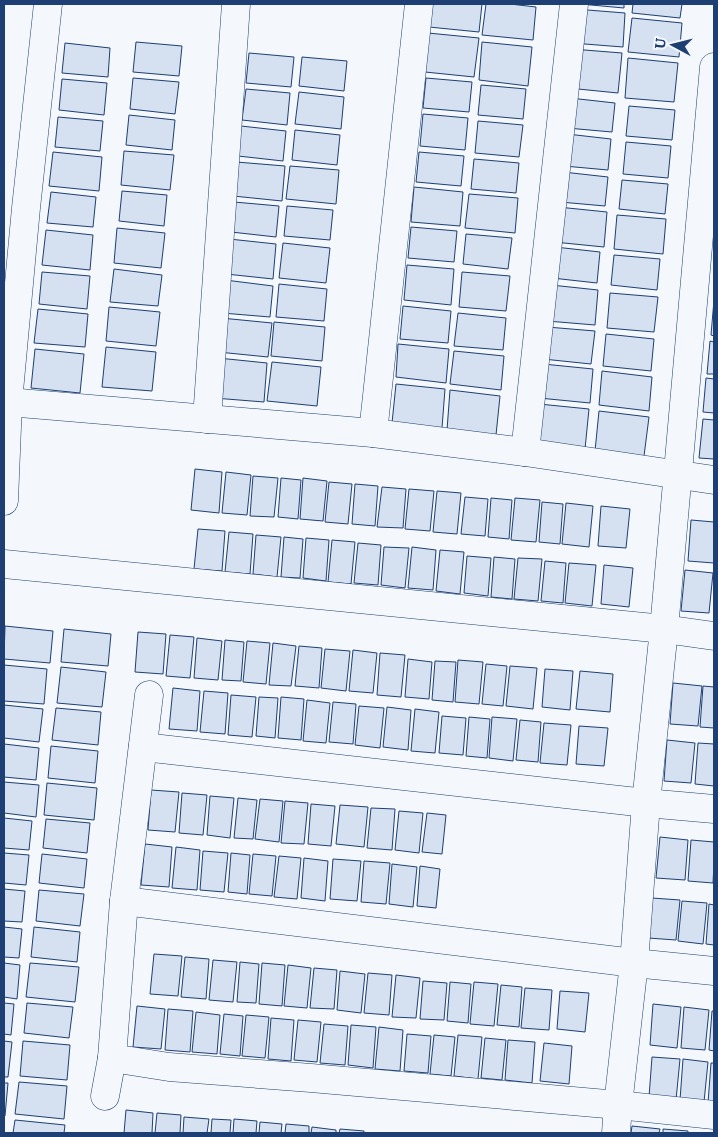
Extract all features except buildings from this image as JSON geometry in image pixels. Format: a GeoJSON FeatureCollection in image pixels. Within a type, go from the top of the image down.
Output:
{"type":"FeatureCollection","features":[{"type":"Feature","properties":{"kind":"street"},"geometry":{"type":"LineString","coordinates":[[4,501],[15,210],[48,4]]}},
{"type":"Feature","properties":{"kind":"street"},"geometry":{"type":"LineString","coordinates":[[207,419],[236,4]]}},
{"type":"Feature","properties":{"kind":"street"},"geometry":{"type":"LineString","coordinates":[[372,433],[419,4]]}},
{"type":"Feature","properties":{"kind":"street"},"geometry":{"type":"LineString","coordinates":[[525,452],[574,4]]}},
{"type":"Feature","properties":{"kind":"street"},"geometry":{"type":"LineString","coordinates":[[616,1133],[634,963],[646,803],[664,629],[714,67]]}},
{"type":"Feature","properties":{"kind":"street"},"geometry":{"type":"LineString","coordinates":[[8,402],[372,433],[525,452],[714,480]]}},
{"type":"Feature","properties":{"kind":"street"},"geometry":{"type":"LineString","coordinates":[[4,564],[664,629],[714,636]]}},
{"type":"Feature","properties":{"kind":"street"},"geometry":{"type":"LineString","coordinates":[[105,1096],[112,1058],[124,901],[149,695]]}},
{"type":"Feature","properties":{"kind":"street"},"geometry":{"type":"LineString","coordinates":[[143,747],[714,809]]}},
{"type":"Feature","properties":{"kind":"street"},"geometry":{"type":"LineString","coordinates":[[124,901],[714,971]]}},
{"type":"Feature","properties":{"kind":"street"},"geometry":{"type":"LineString","coordinates":[[112,1058],[169,1067],[618,1105],[714,1115]]}}]}
